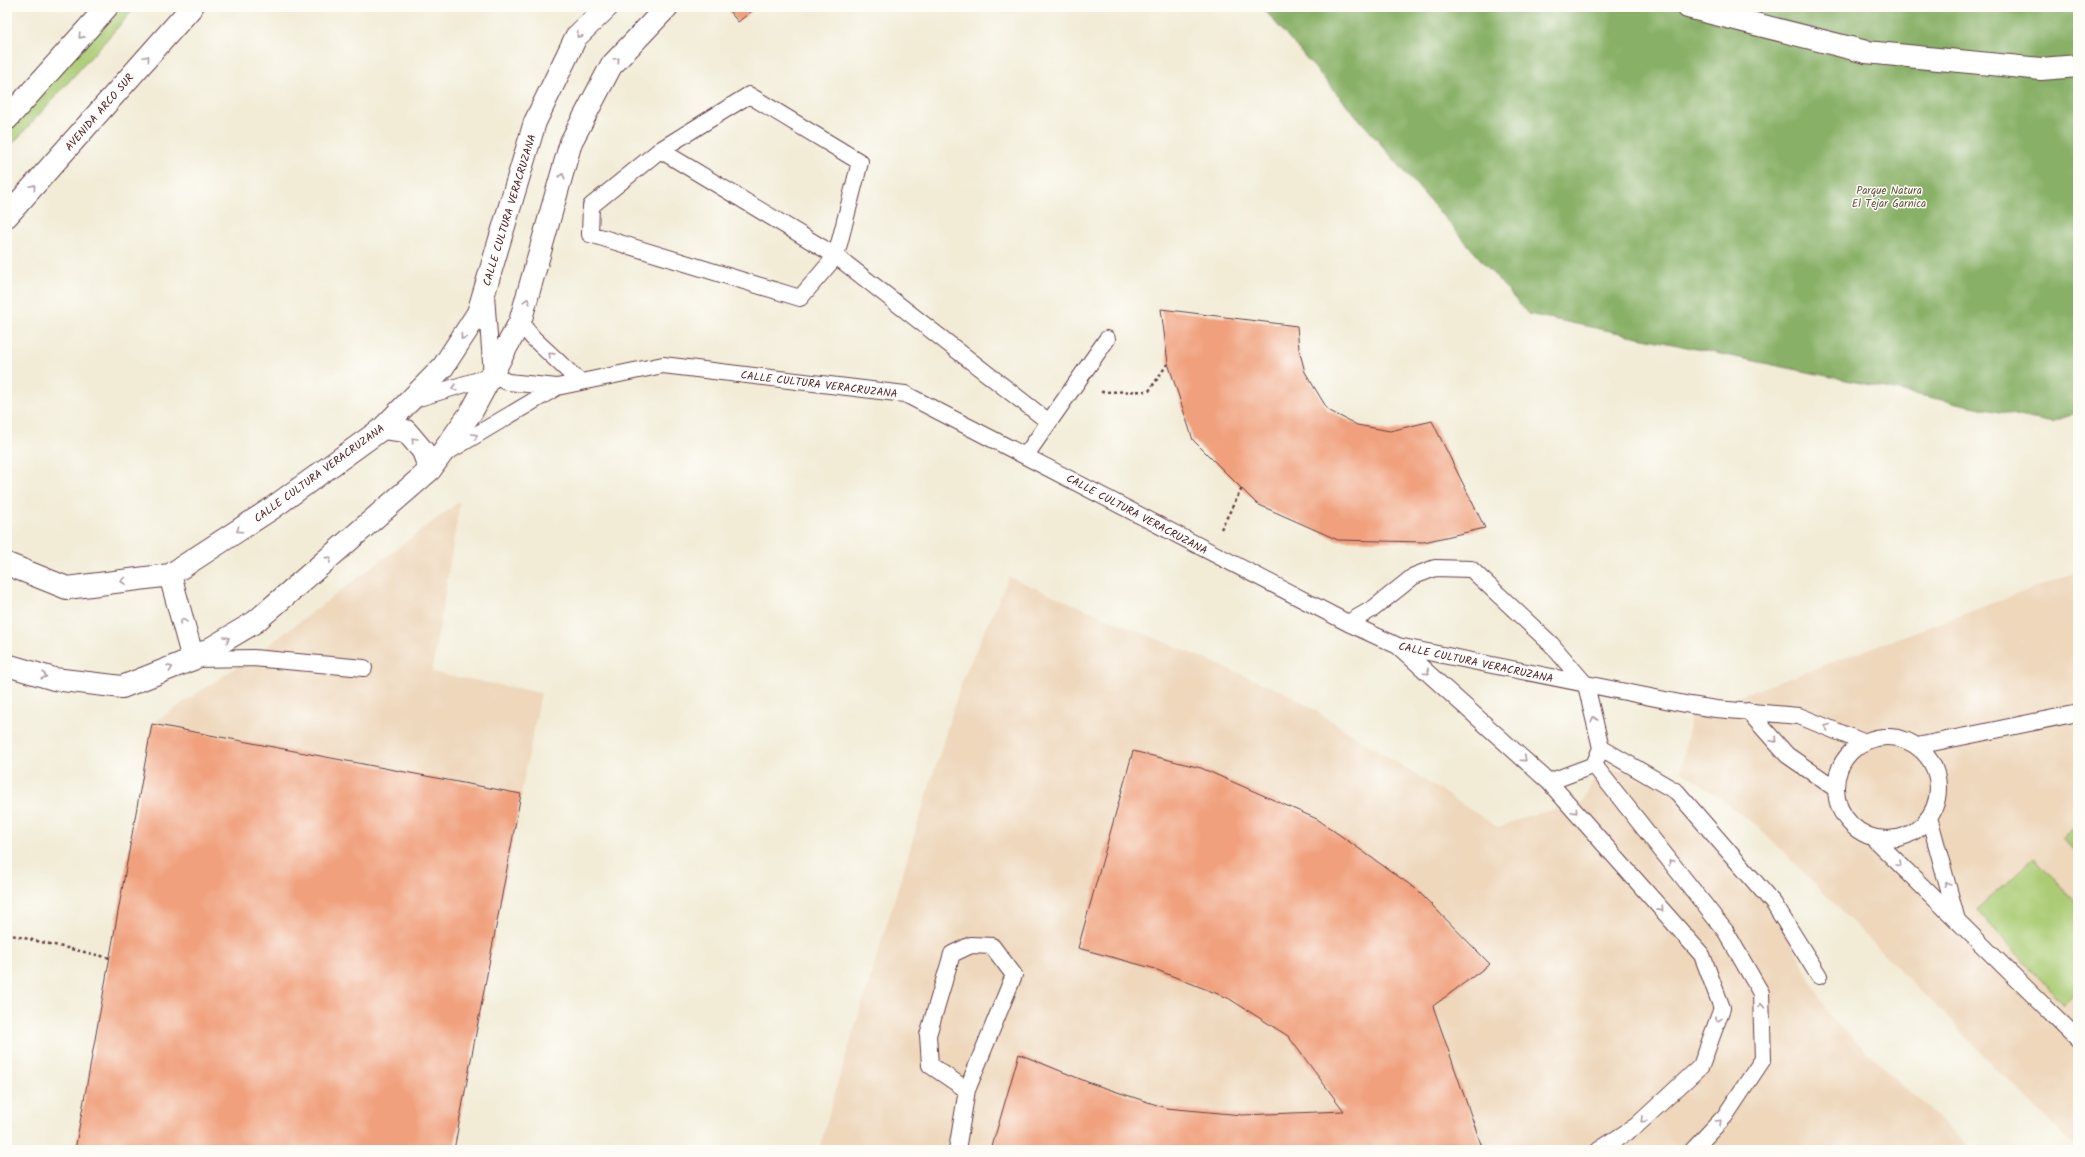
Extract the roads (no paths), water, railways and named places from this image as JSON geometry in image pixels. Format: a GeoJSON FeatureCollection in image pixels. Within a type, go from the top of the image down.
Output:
{"type":"FeatureCollection","features":[{"type":"Feature","properties":{"kind":"street"},"geometry":{"type":"LineString","coordinates":[[7,119],[107,7]]}},
{"type":"Feature","properties":{"kind":"street","name":"AVENIDA ARCO SUR"},"geometry":{"type":"LineString","coordinates":[[7,216],[192,7]]}},
{"type":"Feature","properties":{"kind":"street","name":"CALLE CULTURA VERACRUZANA"},"geometry":{"type":"LineString","coordinates":[[7,564],[67,588],[170,575],[271,509],[383,428],[443,367],[478,313],[535,122],[576,37],[607,7]]}},
{"type":"Feature","properties":{"kind":"street"},"geometry":{"type":"LineString","coordinates":[[7,665],[54,678],[122,687],[193,659],[255,622],[337,553],[435,463],[472,411],[520,322],[571,142],[611,66],[667,7]]}},
{"type":"Feature","properties":{"kind":"street"},"geometry":{"type":"LineString","coordinates":[[1688,7],[1866,52],[2041,69],[2078,66]]}},
{"type":"Feature","properties":{"kind":"street"},"geometry":{"type":"LineString","coordinates":[[383,428],[406,431],[435,463]]}},
{"type":"Feature","properties":{"kind":"street"},"geometry":{"type":"LineString","coordinates":[[170,575],[193,659]]}},
{"type":"Feature","properties":{"kind":"lane"},"geometry":{"type":"LineString","coordinates":[[749,95],[860,162],[836,256],[800,298],[590,234],[591,206],[660,150],[749,95]]}},
{"type":"Feature","properties":{"kind":"lane"},"geometry":{"type":"LineString","coordinates":[[660,150],[836,256],[1049,422]]}},
{"type":"Feature","properties":{"kind":"lane"},"geometry":{"type":"LineString","coordinates":[[486,287],[492,376]]}},
{"type":"Feature","properties":{"kind":"lane"},"geometry":{"type":"LineString","coordinates":[[520,322],[533,338],[580,382]]}},
{"type":"Feature","properties":{"kind":"lane"},"geometry":{"type":"LineString","coordinates":[[1026,455],[1107,339]]}},
{"type":"Feature","properties":{"kind":"lane","name":"CALLE CULTURA VERACRUZANA"},"geometry":{"type":"LineString","coordinates":[[557,387],[663,365],[905,394],[1026,455],[1348,623],[1398,646],[1690,705],[1716,709],[1799,716],[1863,742]]}},
{"type":"Feature","properties":{"kind":"lane"},"geometry":{"type":"LineString","coordinates":[[408,401],[492,376],[508,382],[557,387]]}},
{"type":"Feature","properties":{"kind":"lane"},"geometry":{"type":"LineString","coordinates":[[435,463],[557,387]]}},
{"type":"Feature","properties":{"kind":"lane"},"geometry":{"type":"LineString","coordinates":[[1348,623],[1374,608],[1414,576],[1435,568],[1471,569],[1551,644],[1586,685],[1601,748],[1594,765],[1549,782]]}},
{"type":"Feature","properties":{"kind":"lane"},"geometry":{"type":"LineString","coordinates":[[1398,646],[1549,782],[1702,955],[1722,1008],[1701,1066],[1636,1126],[1600,1150]]}},
{"type":"Feature","properties":{"kind":"lane"},"geometry":{"type":"LineString","coordinates":[[193,659],[253,658],[364,668]]}},
{"type":"Feature","properties":{"kind":"lane"},"geometry":{"type":"LineString","coordinates":[[1748,711],[1787,755],[1836,789]]}},
{"type":"Feature","properties":{"kind":"lane"},"geometry":{"type":"LineString","coordinates":[[1917,746],[2078,713]]}},
{"type":"Feature","properties":{"kind":"lane"},"geometry":{"type":"LineString","coordinates":[[1886,737],[1902,739],[1917,746],[1928,757],[1936,771],[1938,787],[1936,803],[1929,817],[1918,828],[1904,836],[1888,839],[1872,837],[1857,830],[1846,818],[1838,805],[1836,789],[1838,773],[1845,759],[1863,742],[1886,737]]}},
{"type":"Feature","properties":{"kind":"lane"},"geometry":{"type":"LineString","coordinates":[[1601,748],[1677,792],[1774,904],[1819,976]]}},
{"type":"Feature","properties":{"kind":"lane"},"geometry":{"type":"LineString","coordinates":[[1594,765],[1726,932],[1761,993],[1763,1060],[1725,1116],[1692,1150]]}},
{"type":"Feature","properties":{"kind":"lane"},"geometry":{"type":"LineString","coordinates":[[1929,817],[1957,921]]}},
{"type":"Feature","properties":{"kind":"lane"},"geometry":{"type":"LineString","coordinates":[[1872,837],[2078,1039]]}},
{"type":"Feature","properties":{"kind":"lane"},"geometry":{"type":"LineString","coordinates":[[957,1150],[967,1090],[1014,975],[992,946],[971,945],[952,954],[928,1035],[930,1065],[967,1090]]}},
{"type":"Feature","properties":{"kind":"park label","name":"Parque Natura El Tejar Garnica"},"geometry":{"type":"Point","coordinates":[1889,196]}}]}
